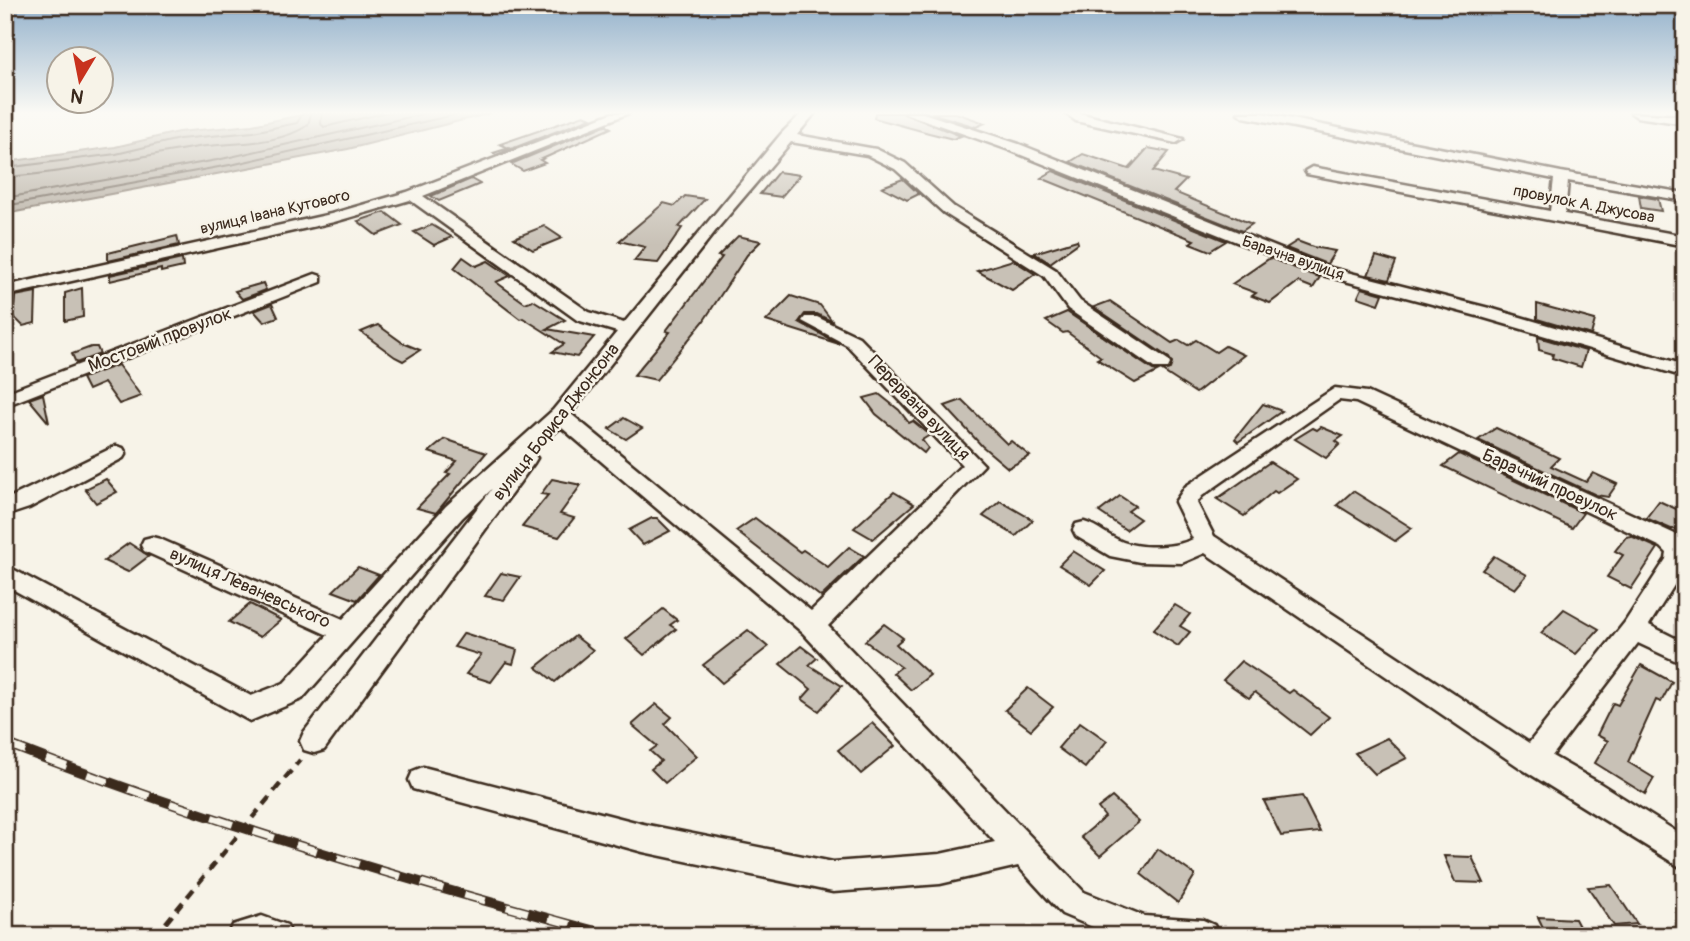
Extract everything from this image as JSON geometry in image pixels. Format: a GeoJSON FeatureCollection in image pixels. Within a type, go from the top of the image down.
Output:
{"type":"FeatureCollection","features":[{"type":"Feature","properties":{"kind":"street","name":"вулиця Івана Кутового"},"geometry":{"type":"LineString","coordinates":[[5,291],[334,218],[412,195],[510,157]]}},
{"type":"Feature","properties":{"kind":"street","name":"вулиця Бориса Джонсона"},"geometry":{"type":"LineString","coordinates":[[314,741],[559,415],[770,157]]}},
{"type":"Feature","properties":{"kind":"street"},"geometry":{"type":"LineString","coordinates":[[882,157],[900,166],[950,210],[1050,273],[1074,305],[1161,363]]}},
{"type":"Feature","properties":{"kind":"street","name":"Барачна вулиця"},"geometry":{"type":"LineString","coordinates":[[1039,157],[1317,269],[1487,313],[1685,371]]}},
{"type":"Feature","properties":{"kind":"street"},"geometry":{"type":"LineString","coordinates":[[1465,157],[1685,197]]}},
{"type":"Feature","properties":{"kind":"street","name":"провулок А. Джусова"},"geometry":{"type":"LineString","coordinates":[[1312,170],[1685,240]]}},
{"type":"Feature","properties":{"kind":"street"},"geometry":{"type":"LineString","coordinates":[[1557,217],[1561,176]]}},
{"type":"Feature","properties":{"kind":"street"},"geometry":{"type":"LineString","coordinates":[[412,195],[583,316],[627,330]]}},
{"type":"Feature","properties":{"kind":"street","name":"Мостовий провулок"},"geometry":{"type":"LineString","coordinates":[[5,400],[314,279]]}},
{"type":"Feature","properties":{"kind":"street","name":"Перервана вулиця"},"geometry":{"type":"LineString","coordinates":[[811,321],[853,341],[974,465],[812,626]]}},
{"type":"Feature","properties":{"kind":"street","name":"Барачний провулок"},"geometry":{"type":"LineString","coordinates":[[1206,542],[1186,502],[1194,491],[1335,394],[1360,396],[1669,541],[1678,551],[1678,560],[1634,629],[1532,760]]}},
{"type":"Feature","properties":{"kind":"street"},"geometry":{"type":"LineString","coordinates":[[5,573],[250,709],[293,691],[454,512],[559,415],[812,626],[1073,903],[1144,932],[1203,936]]}},
{"type":"Feature","properties":{"kind":"street"},"geometry":{"type":"LineString","coordinates":[[5,508],[21,503],[116,453]]}},
{"type":"Feature","properties":{"kind":"street"},"geometry":{"type":"LineString","coordinates":[[1084,530],[1118,550],[1140,553],[1182,554],[1206,542],[1532,760],[1591,793],[1685,855]]}},
{"type":"Feature","properties":{"kind":"street","name":"вулиця Леваневського"},"geometry":{"type":"LineString","coordinates":[[152,544],[347,632]]}},
{"type":"Feature","properties":{"kind":"street"},"geometry":{"type":"LineString","coordinates":[[1634,629],[1685,655]]}},
{"type":"Feature","properties":{"kind":"street"},"geometry":{"type":"LineString","coordinates":[[423,780],[643,838],[832,877],[940,869],[1023,850]]}},
{"type":"Feature","properties":{"kind":"street"},"geometry":{"type":"LineString","coordinates":[[244,936],[262,932],[276,936]]}},
{"type":"Feature","properties":{"kind":"path"},"geometry":{"type":"LineString","coordinates":[[155,936],[314,741]]}},
{"type":"Feature","properties":{"kind":"water"},"geometry":{"type":"Polygon","coordinates":[[[42,157],[306,157],[5,214],[5,162],[42,157]]]}},
{"type":"Feature","properties":{"kind":"building"},"geometry":{"type":"Polygon","coordinates":[[[528,157],[547,157],[540,160],[545,163],[523,171],[511,164],[528,157]]]}},
{"type":"Feature","properties":{"kind":"building"},"geometry":{"type":"Polygon","coordinates":[[[1078,157],[1092,157],[1129,169],[1140,157],[1165,157],[1153,171],[1186,180],[1174,192],[1252,224],[1242,231],[1070,162],[1078,157]]]}},
{"type":"Feature","properties":{"kind":"building"},"geometry":{"type":"Polygon","coordinates":[[[1053,171],[1226,241],[1210,251],[1190,243],[1194,240],[1041,178],[1053,171]]]}},
{"type":"Feature","properties":{"kind":"building"},"geometry":{"type":"Polygon","coordinates":[[[778,172],[800,175],[781,197],[760,194],[778,172]]]}},
{"type":"Feature","properties":{"kind":"building"},"geometry":{"type":"Polygon","coordinates":[[[471,179],[480,184],[439,201],[431,196],[471,179]]]}},
{"type":"Feature","properties":{"kind":"building"},"geometry":{"type":"Polygon","coordinates":[[[903,179],[919,194],[907,200],[882,187],[903,179]]]}},
{"type":"Feature","properties":{"kind":"building"},"geometry":{"type":"Polygon","coordinates":[[[685,196],[705,199],[679,227],[682,228],[658,263],[634,261],[645,247],[619,241],[664,203],[675,206],[685,196]]]}},
{"type":"Feature","properties":{"kind":"building"},"geometry":{"type":"Polygon","coordinates":[[[1639,196],[1658,199],[1661,211],[1641,208],[1639,196]]]}},
{"type":"Feature","properties":{"kind":"building"},"geometry":{"type":"Polygon","coordinates":[[[385,212],[402,225],[376,235],[358,221],[385,212]]]}},
{"type":"Feature","properties":{"kind":"building"},"geometry":{"type":"Polygon","coordinates":[[[432,225],[452,237],[434,245],[414,232],[432,225]]]}},
{"type":"Feature","properties":{"kind":"building"},"geometry":{"type":"Polygon","coordinates":[[[544,226],[562,238],[533,250],[514,238],[544,226]]]}},
{"type":"Feature","properties":{"kind":"building"},"geometry":{"type":"Polygon","coordinates":[[[177,236],[179,245],[108,261],[108,253],[177,236]]]}},
{"type":"Feature","properties":{"kind":"building"},"geometry":{"type":"Polygon","coordinates":[[[738,236],[761,241],[747,255],[703,322],[656,380],[634,375],[670,332],[666,331],[722,257],[718,256],[738,236]]]}},
{"type":"Feature","properties":{"kind":"building"},"geometry":{"type":"Polygon","coordinates":[[[1077,240],[1078,243],[1050,263],[1034,253],[1077,240]]]}},
{"type":"Feature","properties":{"kind":"building"},"geometry":{"type":"Polygon","coordinates":[[[1297,241],[1335,251],[1327,264],[1286,248],[1297,241]]]}},
{"type":"Feature","properties":{"kind":"building"},"geometry":{"type":"Polygon","coordinates":[[[1376,256],[1396,262],[1389,280],[1368,275],[1376,256]]]}},
{"type":"Feature","properties":{"kind":"building"},"geometry":{"type":"Polygon","coordinates":[[[463,257],[476,266],[488,261],[510,276],[496,282],[525,303],[533,300],[565,320],[547,329],[594,337],[577,357],[552,352],[564,344],[523,318],[520,319],[454,268],[463,257]]]}},
{"type":"Feature","properties":{"kind":"building"},"geometry":{"type":"Polygon","coordinates":[[[1270,258],[1320,277],[1313,288],[1298,282],[1270,303],[1252,296],[1256,293],[1232,284],[1270,258]]]}},
{"type":"Feature","properties":{"kind":"building"},"geometry":{"type":"Polygon","coordinates":[[[182,259],[183,267],[161,272],[161,269],[110,281],[110,275],[182,259]]]}},
{"type":"Feature","properties":{"kind":"building"},"geometry":{"type":"Polygon","coordinates":[[[1013,260],[1035,274],[1012,290],[977,271],[1013,260]]]}},
{"type":"Feature","properties":{"kind":"building"},"geometry":{"type":"Polygon","coordinates":[[[263,283],[266,290],[242,299],[235,291],[263,283]]]}},
{"type":"Feature","properties":{"kind":"building"},"geometry":{"type":"Polygon","coordinates":[[[82,288],[83,317],[65,321],[65,293],[82,288]]]}},
{"type":"Feature","properties":{"kind":"building"},"geometry":{"type":"Polygon","coordinates":[[[1362,288],[1383,294],[1379,304],[1358,297],[1362,288]]]}},
{"type":"Feature","properties":{"kind":"building"},"geometry":{"type":"Polygon","coordinates":[[[36,292],[35,323],[23,326],[13,316],[15,296],[36,292]]]}},
{"type":"Feature","properties":{"kind":"building"},"geometry":{"type":"Polygon","coordinates":[[[791,296],[820,305],[833,322],[817,314],[805,314],[799,322],[839,344],[766,321],[791,296]]]}},
{"type":"Feature","properties":{"kind":"building"},"geometry":{"type":"Polygon","coordinates":[[[1110,301],[1172,343],[1179,340],[1188,345],[1196,340],[1216,352],[1225,346],[1244,355],[1196,393],[1162,371],[1170,369],[1172,363],[1169,358],[1094,307],[1110,301]]]}},
{"type":"Feature","properties":{"kind":"building"},"geometry":{"type":"Polygon","coordinates":[[[272,304],[278,317],[264,322],[254,311],[272,304]]]}},
{"type":"Feature","properties":{"kind":"building"},"geometry":{"type":"Polygon","coordinates":[[[1537,304],[1595,320],[1591,335],[1537,319],[1537,304]]]}},
{"type":"Feature","properties":{"kind":"building"},"geometry":{"type":"Polygon","coordinates":[[[1067,312],[1153,370],[1159,371],[1135,383],[1097,359],[1101,357],[1067,332],[1063,333],[1046,321],[1067,312]]]}},
{"type":"Feature","properties":{"kind":"building"},"geometry":{"type":"Polygon","coordinates":[[[378,325],[403,343],[420,350],[403,361],[395,357],[361,332],[378,325]]]}},
{"type":"Feature","properties":{"kind":"building"},"geometry":{"type":"Polygon","coordinates":[[[1538,337],[1586,351],[1581,367],[1552,358],[1553,354],[1539,350],[1538,337]]]}},
{"type":"Feature","properties":{"kind":"building"},"geometry":{"type":"Polygon","coordinates":[[[97,347],[100,354],[76,363],[72,354],[97,347]]]}},
{"type":"Feature","properties":{"kind":"building"},"geometry":{"type":"Polygon","coordinates":[[[118,365],[141,396],[119,404],[104,383],[88,390],[82,378],[118,365]]]}},
{"type":"Feature","properties":{"kind":"building"},"geometry":{"type":"Polygon","coordinates":[[[43,394],[49,423],[29,399],[43,394]]]}},
{"type":"Feature","properties":{"kind":"building"},"geometry":{"type":"Polygon","coordinates":[[[879,394],[899,410],[909,423],[913,421],[930,435],[922,440],[928,448],[924,453],[876,414],[864,398],[879,394]]]}},
{"type":"Feature","properties":{"kind":"building"},"geometry":{"type":"Polygon","coordinates":[[[962,400],[1007,444],[1011,441],[1030,456],[1008,468],[982,446],[945,406],[962,400]]]}},
{"type":"Feature","properties":{"kind":"building"},"geometry":{"type":"Polygon","coordinates":[[[1263,404],[1282,411],[1238,442],[1235,439],[1263,404]]]}},
{"type":"Feature","properties":{"kind":"building"},"geometry":{"type":"Polygon","coordinates":[[[624,418],[642,428],[626,439],[609,429],[624,418]]]}},
{"type":"Feature","properties":{"kind":"building"},"geometry":{"type":"Polygon","coordinates":[[[1321,427],[1343,436],[1336,441],[1340,444],[1326,458],[1295,439],[1313,428],[1317,430],[1321,427]]]}},
{"type":"Feature","properties":{"kind":"building"},"geometry":{"type":"Polygon","coordinates":[[[1496,428],[1559,458],[1551,466],[1586,482],[1593,473],[1617,484],[1608,497],[1596,495],[1478,440],[1496,428]]]}},
{"type":"Feature","properties":{"kind":"building"},"geometry":{"type":"Polygon","coordinates":[[[445,439],[486,453],[436,513],[417,508],[450,474],[446,473],[457,461],[429,452],[445,439]]]}},
{"type":"Feature","properties":{"kind":"building"},"geometry":{"type":"Polygon","coordinates":[[[1459,454],[1583,513],[1572,528],[1443,466],[1459,454]]]}},
{"type":"Feature","properties":{"kind":"building"},"geometry":{"type":"Polygon","coordinates":[[[1270,462],[1297,479],[1277,493],[1274,491],[1244,516],[1217,499],[1270,462]]]}},
{"type":"Feature","properties":{"kind":"building"},"geometry":{"type":"Polygon","coordinates":[[[106,479],[117,492],[96,503],[85,489],[106,479]]]}},
{"type":"Feature","properties":{"kind":"building"},"geometry":{"type":"Polygon","coordinates":[[[552,479],[581,485],[560,514],[574,518],[559,537],[522,527],[548,495],[541,494],[552,479]]]}},
{"type":"Feature","properties":{"kind":"building"},"geometry":{"type":"Polygon","coordinates":[[[1353,491],[1412,528],[1395,541],[1337,505],[1353,491]]]}},
{"type":"Feature","properties":{"kind":"building"},"geometry":{"type":"Polygon","coordinates":[[[894,492],[914,504],[873,539],[854,528],[894,492]]]}},
{"type":"Feature","properties":{"kind":"building"},"geometry":{"type":"Polygon","coordinates":[[[1120,496],[1135,506],[1128,511],[1140,519],[1126,530],[1099,512],[1120,496]]]}},
{"type":"Feature","properties":{"kind":"building"},"geometry":{"type":"Polygon","coordinates":[[[1000,501],[1033,520],[1016,536],[983,516],[1000,501]]]}},
{"type":"Feature","properties":{"kind":"building"},"geometry":{"type":"Polygon","coordinates":[[[1659,501],[1685,513],[1676,529],[1646,518],[1659,501]]]}},
{"type":"Feature","properties":{"kind":"building"},"geometry":{"type":"Polygon","coordinates":[[[657,518],[670,531],[643,545],[629,530],[657,518]]]}},
{"type":"Feature","properties":{"kind":"building"},"geometry":{"type":"Polygon","coordinates":[[[755,518],[800,552],[803,550],[828,567],[849,547],[864,556],[821,597],[736,531],[755,518]]]}},
{"type":"Feature","properties":{"kind":"building"},"geometry":{"type":"Polygon","coordinates":[[[1631,536],[1658,548],[1631,589],[1607,577],[1623,555],[1615,551],[1626,537],[1631,536]]]}},
{"type":"Feature","properties":{"kind":"building"},"geometry":{"type":"Polygon","coordinates":[[[129,543],[149,556],[128,572],[104,561],[129,543]]]}},
{"type":"Feature","properties":{"kind":"building"},"geometry":{"type":"Polygon","coordinates":[[[1073,551],[1105,571],[1091,585],[1059,565],[1073,551]]]}},
{"type":"Feature","properties":{"kind":"building"},"geometry":{"type":"Polygon","coordinates":[[[1494,556],[1527,575],[1515,589],[1482,570],[1494,556]]]}},
{"type":"Feature","properties":{"kind":"building"},"geometry":{"type":"Polygon","coordinates":[[[358,567],[379,575],[357,600],[333,591],[358,567]]]}},
{"type":"Feature","properties":{"kind":"building"},"geometry":{"type":"Polygon","coordinates":[[[501,573],[520,577],[504,600],[485,596],[501,573]]]}},
{"type":"Feature","properties":{"kind":"building"},"geometry":{"type":"Polygon","coordinates":[[[250,604],[281,620],[260,637],[229,622],[250,604]]]}},
{"type":"Feature","properties":{"kind":"building"},"geometry":{"type":"Polygon","coordinates":[[[1175,605],[1190,614],[1180,626],[1190,632],[1178,646],[1153,630],[1175,605]]]}},
{"type":"Feature","properties":{"kind":"building"},"geometry":{"type":"Polygon","coordinates":[[[663,609],[677,620],[670,625],[676,629],[644,655],[626,639],[663,609]]]}},
{"type":"Feature","properties":{"kind":"building"},"geometry":{"type":"Polygon","coordinates":[[[1564,609],[1599,629],[1576,654],[1541,633],[1564,609]]]}},
{"type":"Feature","properties":{"kind":"building"},"geometry":{"type":"Polygon","coordinates":[[[884,624],[903,638],[896,644],[930,675],[911,690],[893,673],[901,667],[865,641],[884,624]]]}},
{"type":"Feature","properties":{"kind":"building"},"geometry":{"type":"Polygon","coordinates":[[[748,630],[768,647],[722,683],[703,665],[748,630]]]}},
{"type":"Feature","properties":{"kind":"building"},"geometry":{"type":"Polygon","coordinates":[[[464,633],[517,650],[513,664],[506,662],[491,682],[466,674],[481,655],[454,647],[464,633]]]}},
{"type":"Feature","properties":{"kind":"building"},"geometry":{"type":"Polygon","coordinates":[[[575,636],[593,650],[555,682],[536,667],[575,636]]]}},
{"type":"Feature","properties":{"kind":"building"},"geometry":{"type":"Polygon","coordinates":[[[801,646],[817,658],[809,665],[842,686],[819,711],[802,699],[811,689],[780,664],[801,646]]]}},
{"type":"Feature","properties":{"kind":"building"},"geometry":{"type":"Polygon","coordinates":[[[1241,661],[1289,693],[1293,690],[1329,717],[1310,735],[1255,692],[1249,698],[1223,680],[1241,661]]]}},
{"type":"Feature","properties":{"kind":"building"},"geometry":{"type":"Polygon","coordinates":[[[1641,665],[1672,682],[1661,702],[1656,700],[1628,762],[1654,778],[1645,794],[1595,763],[1608,741],[1597,735],[1613,703],[1618,705],[1641,665]]]}},
{"type":"Feature","properties":{"kind":"building"},"geometry":{"type":"Polygon","coordinates":[[[1028,688],[1053,707],[1031,730],[1005,710],[1028,688]]]}},
{"type":"Feature","properties":{"kind":"building"},"geometry":{"type":"Polygon","coordinates":[[[656,704],[672,717],[665,724],[697,756],[665,783],[651,769],[661,761],[650,751],[657,746],[632,725],[656,704]]]}},
{"type":"Feature","properties":{"kind":"building"},"geometry":{"type":"Polygon","coordinates":[[[1080,722],[1107,741],[1085,768],[1058,748],[1080,722]]]}},
{"type":"Feature","properties":{"kind":"building"},"geometry":{"type":"Polygon","coordinates":[[[872,723],[895,746],[861,774],[838,750],[872,723]]]}},
{"type":"Feature","properties":{"kind":"building"},"geometry":{"type":"Polygon","coordinates":[[[1387,738],[1407,758],[1375,774],[1355,753],[1387,738]]]}},
{"type":"Feature","properties":{"kind":"building"},"geometry":{"type":"Polygon","coordinates":[[[1302,796],[1320,832],[1281,836],[1264,801],[1302,796]]]}},
{"type":"Feature","properties":{"kind":"building"},"geometry":{"type":"Polygon","coordinates":[[[1112,797],[1139,822],[1100,856],[1081,837],[1105,817],[1098,808],[1112,797]]]}},
{"type":"Feature","properties":{"kind":"building"},"geometry":{"type":"Polygon","coordinates":[[[1158,849],[1195,875],[1178,903],[1141,874],[1158,849]]]}},
{"type":"Feature","properties":{"kind":"building"},"geometry":{"type":"Polygon","coordinates":[[[1444,856],[1472,857],[1484,883],[1455,882],[1444,856]]]}},
{"type":"Feature","properties":{"kind":"building"},"geometry":{"type":"Polygon","coordinates":[[[1611,885],[1637,924],[1614,926],[1588,887],[1611,885]]]}},
{"type":"Feature","properties":{"kind":"building"},"geometry":{"type":"Polygon","coordinates":[[[1538,917],[1575,919],[1584,936],[1547,936],[1538,917]]]}},
{"type":"Feature","properties":{"kind":"railway"},"geometry":{"type":"LineString","coordinates":[[5,743],[231,824],[460,894],[614,936]]}}]}
